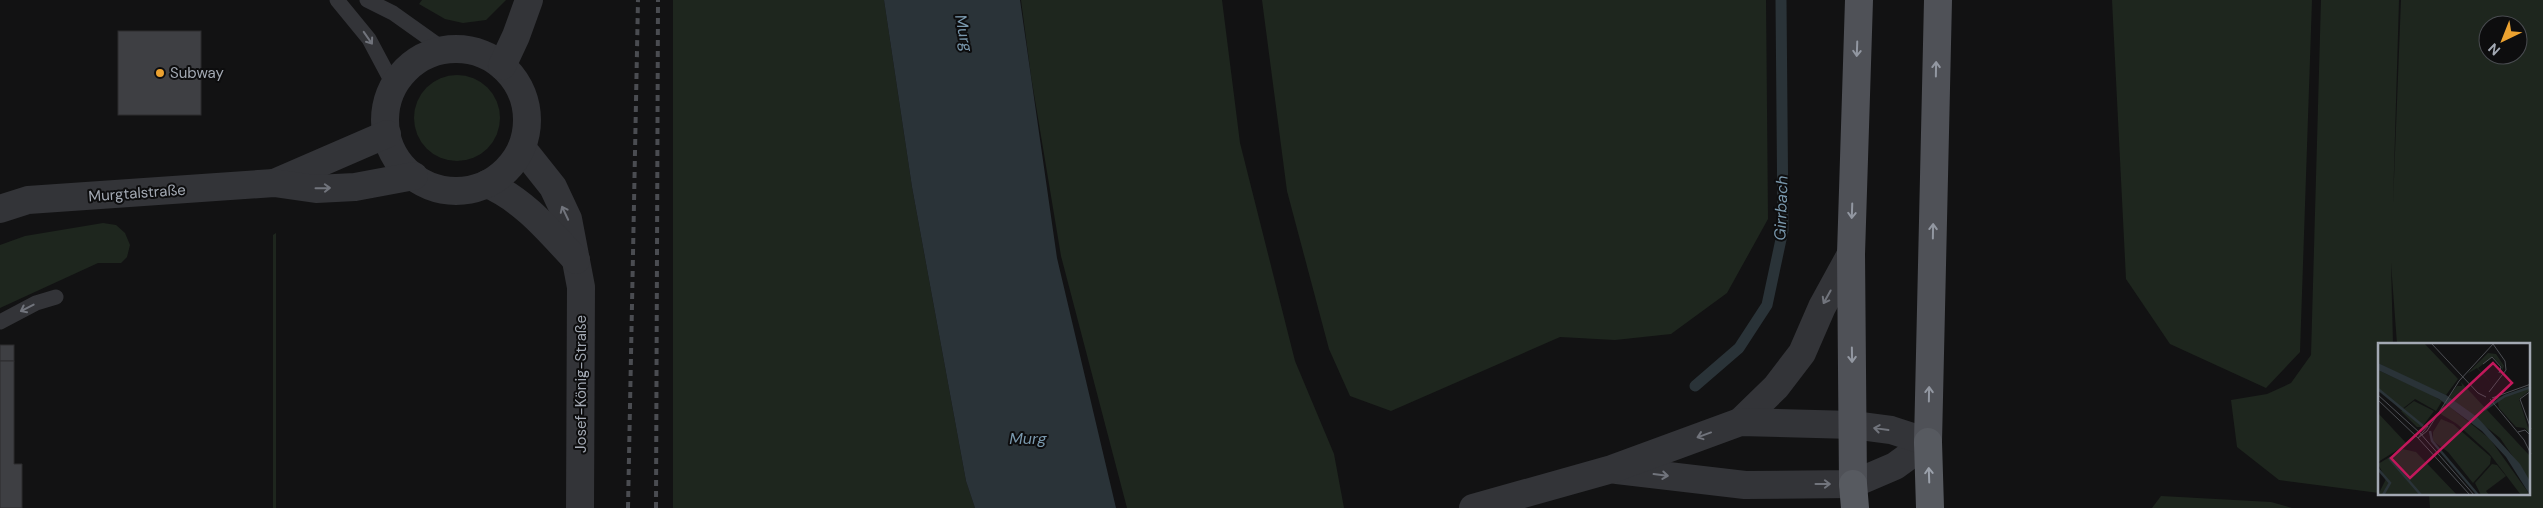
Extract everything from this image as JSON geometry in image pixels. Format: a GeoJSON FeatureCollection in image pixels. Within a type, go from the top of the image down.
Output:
{"type":"FeatureCollection","features":[{"type":"Feature","properties":{"kind":"highway"},"geometry":{"type":"LineString","coordinates":[[1928,442],[1930,508]]}},
{"type":"Feature","properties":{"kind":"main road"},"geometry":{"type":"LineString","coordinates":[[1854,496],[1851,254],[1859,0]]}},
{"type":"Feature","properties":{"kind":"main road"},"geometry":{"type":"LineString","coordinates":[[1928,442],[1938,0]]}},
{"type":"Feature","properties":{"kind":"street"},"geometry":{"type":"LineString","coordinates":[[502,66],[528,5]]}},
{"type":"Feature","properties":{"kind":"street"},"geometry":{"type":"LineString","coordinates":[[445,50],[465,50],[484,55],[502,66],[513,77],[526,105],[528,120],[522,148],[507,169],[487,184],[459,191],[443,190],[427,185],[414,176],[401,165],[392,150],[387,134],[386,109],[394,86],[403,73],[415,62],[429,54],[445,50]]}},
{"type":"Feature","properties":{"kind":"street","name":"Murgtalstraße"},"geometry":{"type":"LineString","coordinates":[[274,183],[387,134]]}},
{"type":"Feature","properties":{"kind":"street","name":"Josef-König-Straße"},"geometry":{"type":"LineString","coordinates":[[522,148],[553,187],[568,219],[581,287],[580,508]]}},
{"type":"Feature","properties":{"kind":"street","name":"Murgtalstraße"},"geometry":{"type":"LineString","coordinates":[[0,209],[28,200],[274,183],[316,189],[355,187],[414,176]]}},
{"type":"Feature","properties":{"kind":"street"},"geometry":{"type":"LineString","coordinates":[[487,184],[504,191],[531,211],[576,260]]}},
{"type":"Feature","properties":{"kind":"street"},"geometry":{"type":"LineString","coordinates":[[1740,422],[1776,387],[1802,353],[1822,307],[1851,254]]}},
{"type":"Feature","properties":{"kind":"street"},"geometry":{"type":"LineString","coordinates":[[1473,508],[1612,469],[1740,422],[1853,425],[1890,430],[1928,442]]}},
{"type":"Feature","properties":{"kind":"street"},"geometry":{"type":"LineString","coordinates":[[1612,469],[1854,496],[1928,442]]}},
{"type":"Feature","properties":{"kind":"lane"},"geometry":{"type":"LineString","coordinates":[[337,0],[369,39],[394,86]]}},
{"type":"Feature","properties":{"kind":"lane"},"geometry":{"type":"LineString","coordinates":[[367,0],[393,13],[445,50]]}},
{"type":"Feature","properties":{"kind":"lane"},"geometry":{"type":"LineString","coordinates":[[0,322],[36,303],[56,297]]}},
{"type":"Feature","properties":{"kind":"shaded area"},"geometry":{"type":"Polygon","coordinates":[[[422,0],[506,0],[486,20],[463,23],[445,19],[419,4],[422,0]]]}},
{"type":"Feature","properties":{"kind":"shaded area"},"geometry":{"type":"Polygon","coordinates":[[[673,0],[884,0],[912,187],[966,481],[975,508],[673,508],[673,0]]]}},
{"type":"Feature","properties":{"kind":"shaded area"},"geometry":{"type":"Polygon","coordinates":[[[1021,0],[1222,0],[1240,143],[1295,361],[1334,454],[1344,508],[1127,508],[1061,256],[1031,76],[1021,0]]]}},
{"type":"Feature","properties":{"kind":"shaded area"},"geometry":{"type":"Polygon","coordinates":[[[1262,0],[1766,0],[1768,219],[1727,293],[1671,334],[1615,340],[1560,337],[1391,411],[1350,396],[1329,349],[1287,191],[1262,0]]]}},
{"type":"Feature","properties":{"kind":"shaded area"},"geometry":{"type":"Polygon","coordinates":[[[2112,0],[2312,0],[2300,352],[2266,388],[2170,344],[2126,279],[2112,0]]]}},
{"type":"Feature","properties":{"kind":"shaded area"},"geometry":{"type":"Polygon","coordinates":[[[2321,0],[2399,0],[2393,204],[2401,0],[2543,0],[2543,508],[2430,508],[2429,496],[2530,496],[2530,343],[2397,343],[2391,263],[2393,343],[2378,343],[2378,493],[2279,480],[2237,447],[2231,400],[2267,394],[2291,383],[2311,355],[2321,0]]]}},
{"type":"Feature","properties":{"kind":"shaded area"},"geometry":{"type":"Polygon","coordinates":[[[457,75],[481,82],[493,94],[500,118],[493,142],[481,154],[457,161],[433,154],[421,142],[414,118],[421,94],[433,82],[457,75]]]}},
{"type":"Feature","properties":{"kind":"shaded area"},"geometry":{"type":"Polygon","coordinates":[[[103,223],[116,225],[125,233],[130,245],[127,257],[121,263],[98,263],[0,308],[0,245],[25,236],[103,223]]]}},
{"type":"Feature","properties":{"kind":"shaded area"},"geometry":{"type":"Polygon","coordinates":[[[276,233],[276,508],[273,508],[273,235],[276,233]]]}},
{"type":"Feature","properties":{"kind":"shaded area"},"geometry":{"type":"Polygon","coordinates":[[[2161,496],[2271,502],[2292,508],[2152,508],[2161,496]]]}},
{"type":"Feature","properties":{"kind":"water","name":"Murg"},"geometry":{"type":"Polygon","coordinates":[[[884,0],[1020,0],[1057,258],[1116,508],[975,508],[966,481],[912,187],[884,0]]]}},
{"type":"Feature","properties":{"kind":"building","name":"Subway"},"geometry":{"type":"Polygon","coordinates":[[[118,31],[201,31],[201,115],[118,115],[118,31]]]}},
{"type":"Feature","properties":{"kind":"building"},"geometry":{"type":"Polygon","coordinates":[[[0,345],[14,345],[14,361],[0,361],[0,345]]]}},
{"type":"Feature","properties":{"kind":"building"},"geometry":{"type":"Polygon","coordinates":[[[0,361],[14,361],[14,464],[22,464],[22,508],[0,508],[0,361]]]}},
{"type":"Feature","properties":{"kind":"waterway","name":"Girrbach"},"geometry":{"type":"LineString","coordinates":[[1695,386],[1739,348],[1767,305],[1783,230],[1781,0]]}},
{"type":"Feature","properties":{"kind":"railway"},"geometry":{"type":"LineString","coordinates":[[628,508],[638,0]]}},
{"type":"Feature","properties":{"kind":"railway"},"geometry":{"type":"LineString","coordinates":[[656,508],[658,0]]}},
{"type":"Feature","properties":{"kind":"place","name":"Subway"},"geometry":{"type":"Point","coordinates":[160,73]}}]}
